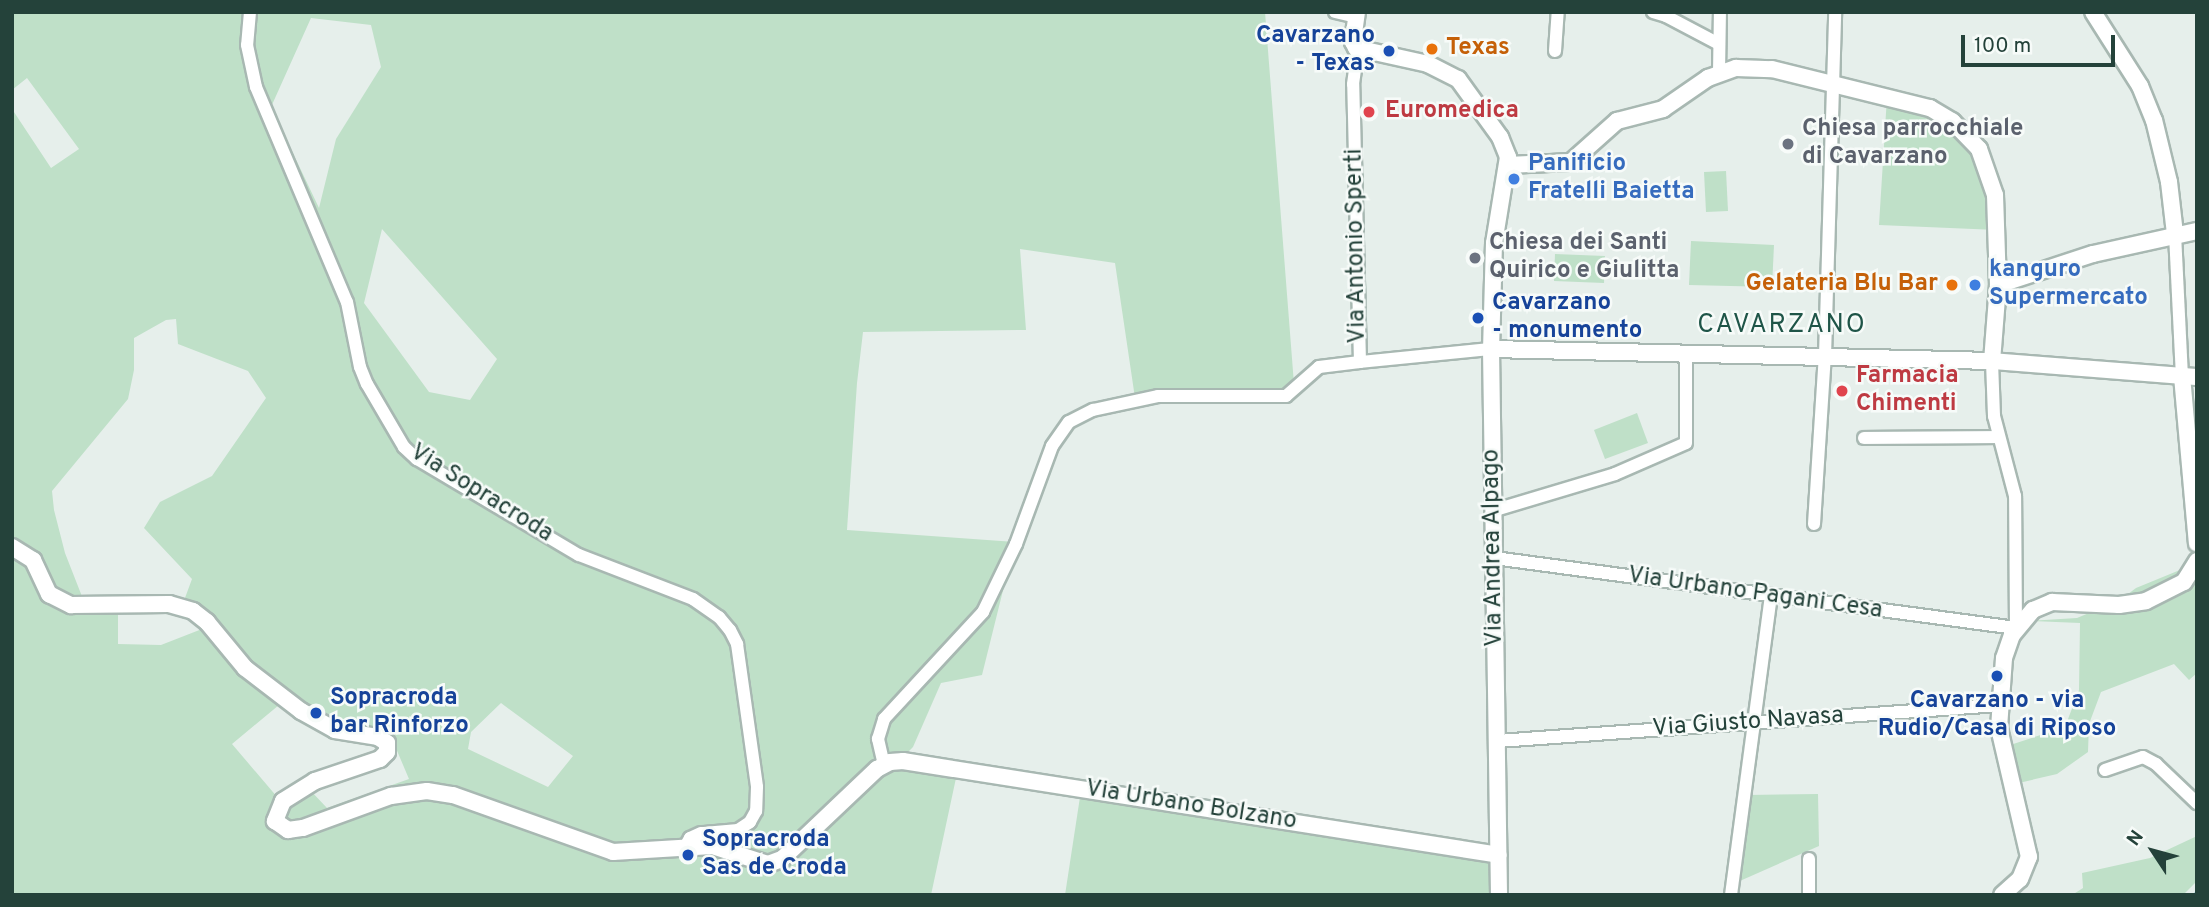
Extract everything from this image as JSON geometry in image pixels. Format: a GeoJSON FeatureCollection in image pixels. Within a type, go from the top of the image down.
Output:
{"type":"FeatureCollection","features":[{"type":"Feature","properties":{"kind":"street","name":"Via Sopracroda"},"geometry":{"type":"LineString","coordinates":[[250,12],[248,60],[256,87],[347,302],[360,367],[404,447],[417,459],[579,555],[604,567],[678,592],[706,608],[730,630],[737,645],[758,804],[754,817],[738,830],[701,833],[690,838],[685,847]]}},
{"type":"Feature","properties":{"kind":"street"},"geometry":{"type":"LineString","coordinates":[[1335,12],[1357,15],[1353,42],[1359,50],[1428,64],[1458,79],[1500,136],[1507,151],[1508,165],[1571,162],[1584,154],[1610,125],[1663,109],[1718,73],[1758,68],[1835,82],[1930,108],[1952,121],[1971,139],[1985,162],[1995,195],[1999,252],[1993,360],[1994,416],[1998,438],[2011,472],[2015,496],[2016,628]]}},
{"type":"Feature","properties":{"kind":"street"},"geometry":{"type":"LineString","coordinates":[[1555,51],[1558,12]]}},
{"type":"Feature","properties":{"kind":"street"},"geometry":{"type":"LineString","coordinates":[[1653,12],[1719,44]]}},
{"type":"Feature","properties":{"kind":"street"},"geometry":{"type":"LineString","coordinates":[[1718,73],[1720,12]]}},
{"type":"Feature","properties":{"kind":"street"},"geometry":{"type":"LineString","coordinates":[[1814,524],[1825,356],[1835,12]]}},
{"type":"Feature","properties":{"kind":"street"},"geometry":{"type":"LineString","coordinates":[[2092,12],[2140,86],[2154,120],[2169,182],[2189,376],[2197,543]]}},
{"type":"Feature","properties":{"kind":"street","name":"Via Antonio Sperti"},"geometry":{"type":"LineString","coordinates":[[884,765],[878,739],[884,719],[984,612],[1016,544],[1052,446],[1069,422],[1093,410],[1158,396],[1286,396],[1319,367],[1360,362],[1353,85],[1359,50]]}},
{"type":"Feature","properties":{"kind":"street","name":"Via Andrea Alpago"},"geometry":{"type":"LineString","coordinates":[[1499,895],[1491,349],[1493,254],[1508,165]]}},
{"type":"Feature","properties":{"kind":"street"},"geometry":{"type":"LineString","coordinates":[[1998,292],[2025,276],[2093,254],[2197,231]]}},
{"type":"Feature","properties":{"kind":"street"},"geometry":{"type":"LineString","coordinates":[[1999,252],[2011,270],[2025,276]]}},
{"type":"Feature","properties":{"kind":"street"},"geometry":{"type":"LineString","coordinates":[[1360,362],[1491,349],[1993,360],[2189,376]]}},
{"type":"Feature","properties":{"kind":"street"},"geometry":{"type":"LineString","coordinates":[[1492,511],[1559,493],[1686,443],[1686,354]]}},
{"type":"Feature","properties":{"kind":"street"},"geometry":{"type":"LineString","coordinates":[[1864,438],[1998,438]]}},
{"type":"Feature","properties":{"kind":"street","name":"Via Sopracroda"},"geometry":{"type":"LineString","coordinates":[[12,547],[33,560],[49,594],[71,605],[169,604],[193,611],[206,622],[245,668],[301,711],[335,730],[378,737],[387,743],[387,752],[380,758],[315,781],[283,800],[275,815],[275,821],[283,828],[303,828],[382,799],[427,791],[453,795],[613,852],[712,846],[759,863],[775,862],[884,765]]}},
{"type":"Feature","properties":{"kind":"street","name":"Via Urbano Pagani Cesa"},"geometry":{"type":"LineString","coordinates":[[1493,558],[2016,628]]}},
{"type":"Feature","properties":{"kind":"street"},"geometry":{"type":"LineString","coordinates":[[2002,895],[2020,879],[2029,858],[2001,737],[1999,705],[2004,658],[2016,628],[2033,610],[2052,601],[2119,605],[2146,601],[2177,587],[2195,567]]}},
{"type":"Feature","properties":{"kind":"street"},"geometry":{"type":"LineString","coordinates":[[1731,895],[1771,595]]}},
{"type":"Feature","properties":{"kind":"street","name":"Via Giusto Navasa"},"geometry":{"type":"LineString","coordinates":[[1497,741],[1999,705]]}},
{"type":"Feature","properties":{"kind":"street"},"geometry":{"type":"LineString","coordinates":[[2105,770],[2143,757],[2156,764],[2197,803]]}},
{"type":"Feature","properties":{"kind":"street","name":"Via Urbano Bolzano"},"geometry":{"type":"LineString","coordinates":[[884,765],[903,761],[1499,855]]}},
{"type":"Feature","properties":{"kind":"street"},"geometry":{"type":"LineString","coordinates":[[1809,859],[1809,895]]}},
{"type":"Feature","properties":{"kind":"green space"},"geometry":{"type":"Polygon","coordinates":[[[12,12],[1265,12],[1294,384],[1284,393],[1135,398],[1115,263],[1020,249],[1026,330],[863,332],[847,530],[1015,542],[982,675],[941,683],[913,747],[903,757],[959,764],[931,895],[12,895],[12,109],[51,168],[79,149],[27,78],[12,90],[12,12]],[[311,18],[271,107],[319,208],[336,139],[381,67],[371,25],[311,18]],[[382,229],[364,303],[429,392],[470,400],[497,359],[382,229]],[[176,319],[166,320],[134,338],[134,370],[128,399],[52,491],[65,553],[83,599],[118,608],[118,644],[161,645],[202,629],[198,618],[182,606],[192,579],[144,528],[160,502],[212,476],[266,398],[248,371],[178,344],[176,319]],[[501,703],[471,732],[468,749],[548,787],[573,756],[501,703]],[[279,705],[232,744],[278,798],[309,789],[327,808],[409,779],[395,746],[323,729],[279,705]]]}},
{"type":"Feature","properties":{"kind":"green space"},"geometry":{"type":"Polygon","coordinates":[[[1887,97],[1946,112],[1995,180],[1997,230],[1879,225],[1887,97]]]}},
{"type":"Feature","properties":{"kind":"green space"},"geometry":{"type":"Polygon","coordinates":[[[1726,171],[1728,211],[1706,212],[1704,172],[1726,171]]]}},
{"type":"Feature","properties":{"kind":"green space"},"geometry":{"type":"Polygon","coordinates":[[[1691,241],[1774,245],[1772,287],[1689,285],[1691,241]]]}},
{"type":"Feature","properties":{"kind":"green space"},"geometry":{"type":"Polygon","coordinates":[[[1555,254],[1605,256],[1604,283],[1554,281],[1555,254]]]}},
{"type":"Feature","properties":{"kind":"green space"},"geometry":{"type":"Polygon","coordinates":[[[1637,413],[1648,443],[1605,459],[1594,430],[1637,413]]]}},
{"type":"Feature","properties":{"kind":"green space"},"geometry":{"type":"Polygon","coordinates":[[[2197,563],[2197,673],[2189,680],[2174,664],[2101,692],[2089,724],[2088,752],[2057,774],[2010,785],[2001,748],[2065,727],[2079,690],[2080,623],[2030,621],[2077,618],[2120,600],[2136,588],[2197,563]]]}},
{"type":"Feature","properties":{"kind":"green space"},"geometry":{"type":"Polygon","coordinates":[[[1082,784],[1501,854],[1501,895],[1065,895],[1082,784]]]}},
{"type":"Feature","properties":{"kind":"green space"},"geometry":{"type":"Polygon","coordinates":[[[1818,794],[1819,846],[1733,884],[1747,795],[1818,794]]]}},
{"type":"Feature","properties":{"kind":"green space"},"geometry":{"type":"Polygon","coordinates":[[[2197,836],[2197,881],[2183,895],[2072,895],[2083,888],[2082,873],[2150,858],[2197,836]]]}},
{"type":"Feature","properties":{"kind":"place","name":"Texas"},"geometry":{"type":"Point","coordinates":[1432,49]}},
{"type":"Feature","properties":{"kind":"place","name":"Cavarzano - Texas"},"geometry":{"type":"Point","coordinates":[1389,51]}},
{"type":"Feature","properties":{"kind":"place","name":"Euromedica"},"geometry":{"type":"Point","coordinates":[1369,112]}},
{"type":"Feature","properties":{"kind":"place","name":"Chiesa parrocchiale di Cavarzano"},"geometry":{"type":"Point","coordinates":[1788,144]}},
{"type":"Feature","properties":{"kind":"place","name":"Panificio Fratelli Baietta"},"geometry":{"type":"Point","coordinates":[1514,179]}},
{"type":"Feature","properties":{"kind":"place","name":"Chiesa dei Santi Quirico e Giulitta"},"geometry":{"type":"Point","coordinates":[1475,258]}},
{"type":"Feature","properties":{"kind":"place","name":"Gelateria Blu Bar"},"geometry":{"type":"Point","coordinates":[1952,285]}},
{"type":"Feature","properties":{"kind":"place","name":"kanguro Supermercato"},"geometry":{"type":"Point","coordinates":[1975,285]}},
{"type":"Feature","properties":{"kind":"place","name":"Cavarzano - monumento"},"geometry":{"type":"Point","coordinates":[1478,318]}},
{"type":"Feature","properties":{"kind":"place","name":"Farmacia Chimenti"},"geometry":{"type":"Point","coordinates":[1842,391]}},
{"type":"Feature","properties":{"kind":"place","name":"Cavarzano - via Rudio/Casa di Riposo"},"geometry":{"type":"Point","coordinates":[1997,676]}},
{"type":"Feature","properties":{"kind":"place","name":"Sopracroda bar Rinforzo"},"geometry":{"type":"Point","coordinates":[316,713]}},
{"type":"Feature","properties":{"kind":"place","name":"Sopracroda Sas de Croda"},"geometry":{"type":"Point","coordinates":[688,855]}},
{"type":"Feature","properties":{"kind":"district","name":"CAVARZANO"},"geometry":{"type":"Point","coordinates":[1782,326]}}]}
